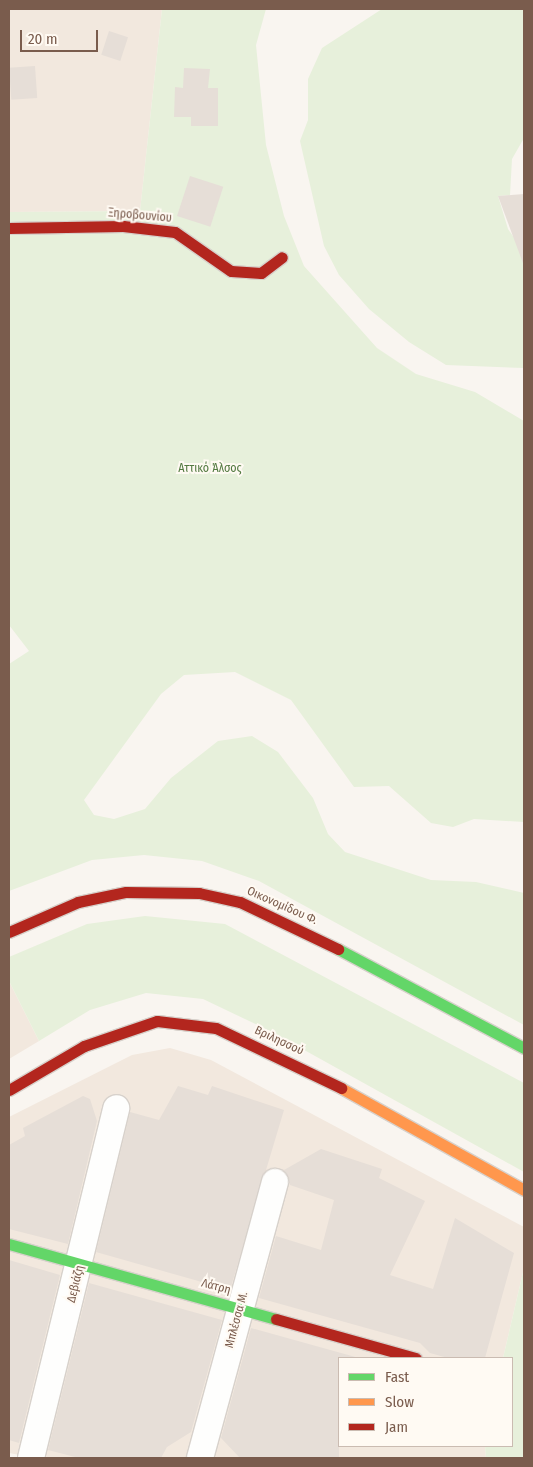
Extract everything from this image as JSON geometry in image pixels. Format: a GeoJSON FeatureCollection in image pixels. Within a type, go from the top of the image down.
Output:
{"type":"FeatureCollection","features":[{"type":"Feature","properties":{"kind":"street","name":"Ξηροβουνίου"},"geometry":{"type":"LineString","coordinates":[[9,228],[123,226],[175,232],[230,271],[261,273],[282,257]]}},
{"type":"Feature","properties":{"kind":"street","name":"Οικονομίδου Φ."},"geometry":{"type":"LineString","coordinates":[[9,932],[78,902],[126,892],[199,893],[240,902],[286,920],[524,1048]]}},
{"type":"Feature","properties":{"kind":"street","name":"Βριλησσού"},"geometry":{"type":"LineString","coordinates":[[9,1090],[84,1046],[130,1027],[157,1021],[216,1028],[315,1074],[524,1190]]}},
{"type":"Feature","properties":{"kind":"street","name":"Δεβιάζη"},"geometry":{"type":"LineString","coordinates":[[31,1458],[81,1265],[116,1108]]}},
{"type":"Feature","properties":{"kind":"street","name":"Μπλέσσα Μ."},"geometry":{"type":"LineString","coordinates":[[200,1458],[275,1182]]}},
{"type":"Feature","properties":{"kind":"street","name":"Λάτρη"},"geometry":{"type":"LineString","coordinates":[[9,1244],[412,1357]]}},
{"type":"Feature","properties":{"kind":"shaded area"},"geometry":{"type":"Polygon","coordinates":[[[9,9],[162,9],[140,211],[9,212],[9,9]]]}},
{"type":"Feature","properties":{"kind":"shaded area"},"geometry":{"type":"Polygon","coordinates":[[[9,981],[39,1041],[9,1059],[9,981]]]}},
{"type":"Feature","properties":{"kind":"shaded area"},"geometry":{"type":"Polygon","coordinates":[[[170,1048],[211,1060],[524,1227],[524,1268],[503,1357],[338,1357],[338,1447],[485,1447],[486,1458],[36,1458],[9,1453],[9,1117],[132,1055],[170,1048]]]}},
{"type":"Feature","properties":{"kind":"green space","name":"Αττικό Άλσος"},"geometry":{"type":"Polygon","coordinates":[[[162,9],[266,9],[256,45],[266,145],[284,216],[304,266],[377,348],[416,374],[475,392],[524,421],[524,822],[474,819],[453,827],[431,823],[389,786],[354,787],[291,700],[235,672],[184,675],[161,694],[84,800],[94,815],[114,819],[145,809],[171,778],[218,741],[252,736],[278,752],[313,798],[328,834],[345,852],[431,880],[476,882],[524,893],[524,1025],[259,881],[202,861],[144,855],[92,860],[9,891],[9,664],[29,651],[9,625],[9,212],[140,211],[162,9]]]}},
{"type":"Feature","properties":{"kind":"green space"},"geometry":{"type":"Polygon","coordinates":[[[382,9],[524,9],[524,138],[512,159],[510,195],[498,196],[508,229],[524,252],[524,368],[446,365],[409,342],[369,309],[339,275],[324,246],[300,141],[308,120],[308,79],[322,48],[382,9]]]}},
{"type":"Feature","properties":{"kind":"green space"},"geometry":{"type":"Polygon","coordinates":[[[145,916],[225,924],[524,1083],[524,1172],[270,1031],[203,999],[146,993],[90,1010],[39,1041],[9,981],[9,957],[87,924],[145,916]]]}},
{"type":"Feature","properties":{"kind":"green space"},"geometry":{"type":"Polygon","coordinates":[[[524,1268],[524,1458],[486,1458],[485,1447],[513,1447],[513,1357],[503,1357],[524,1268]]]}},
{"type":"Feature","properties":{"kind":"building"},"geometry":{"type":"Polygon","coordinates":[[[109,31],[128,37],[120,61],[101,55],[109,31]]]}},
{"type":"Feature","properties":{"kind":"building"},"geometry":{"type":"Polygon","coordinates":[[[35,66],[37,98],[11,100],[9,68],[35,66]]]}},
{"type":"Feature","properties":{"kind":"building"},"geometry":{"type":"Polygon","coordinates":[[[184,68],[210,69],[208,88],[218,88],[218,126],[191,126],[191,117],[174,117],[175,87],[183,88],[184,68]]]}},
{"type":"Feature","properties":{"kind":"building"},"geometry":{"type":"Polygon","coordinates":[[[190,176],[223,187],[210,227],[177,216],[190,176]]]}},
{"type":"Feature","properties":{"kind":"building"},"geometry":{"type":"Polygon","coordinates":[[[524,194],[524,266],[498,196],[524,194]]]}},
{"type":"Feature","properties":{"kind":"building"},"geometry":{"type":"Polygon","coordinates":[[[178,1086],[208,1095],[212,1086],[284,1110],[230,1290],[96,1252],[130,1112],[159,1120],[178,1086]]]}},
{"type":"Feature","properties":{"kind":"building"},"geometry":{"type":"Polygon","coordinates":[[[83,1096],[90,1099],[97,1121],[68,1244],[9,1229],[9,1145],[25,1136],[23,1128],[83,1096]]]}},
{"type":"Feature","properties":{"kind":"building"},"geometry":{"type":"Polygon","coordinates":[[[321,1149],[382,1169],[379,1178],[425,1201],[390,1275],[433,1289],[455,1218],[514,1253],[485,1357],[444,1357],[430,1353],[420,1343],[259,1298],[276,1236],[321,1250],[334,1200],[290,1185],[284,1170],[321,1149]]]}},
{"type":"Feature","properties":{"kind":"building"},"geometry":{"type":"Polygon","coordinates":[[[9,1260],[60,1275],[19,1443],[9,1440],[9,1260]]]}},
{"type":"Feature","properties":{"kind":"building"},"geometry":{"type":"Polygon","coordinates":[[[89,1283],[222,1320],[191,1432],[167,1447],[161,1458],[79,1458],[48,1450],[89,1283]]]}},
{"type":"Feature","properties":{"kind":"building"},"geometry":{"type":"Polygon","coordinates":[[[251,1328],[355,1357],[338,1357],[339,1458],[240,1458],[221,1438],[251,1328]]]}},
{"type":"Feature","properties":{"kind":"traffic: fast"},"geometry":{"type":"LineString","coordinates":[[338,949],[524,1048]]}},
{"type":"Feature","properties":{"kind":"traffic: fast"},"geometry":{"type":"LineString","coordinates":[[9,1244],[276,1319]]}},
{"type":"Feature","properties":{"kind":"traffic: slow"},"geometry":{"type":"LineString","coordinates":[[341,1088],[524,1190]]}},
{"type":"Feature","properties":{"kind":"traffic: jam"},"geometry":{"type":"LineString","coordinates":[[9,228],[123,226],[175,232],[231,271],[261,273],[282,257]]}},
{"type":"Feature","properties":{"kind":"traffic: jam"},"geometry":{"type":"LineString","coordinates":[[9,932],[78,902],[126,892],[199,893],[240,902],[338,949]]}},
{"type":"Feature","properties":{"kind":"traffic: jam"},"geometry":{"type":"LineString","coordinates":[[9,1090],[84,1046],[157,1021],[216,1028],[341,1088]]}},
{"type":"Feature","properties":{"kind":"traffic: jam"},"geometry":{"type":"LineString","coordinates":[[276,1319],[412,1357]]}}]}
